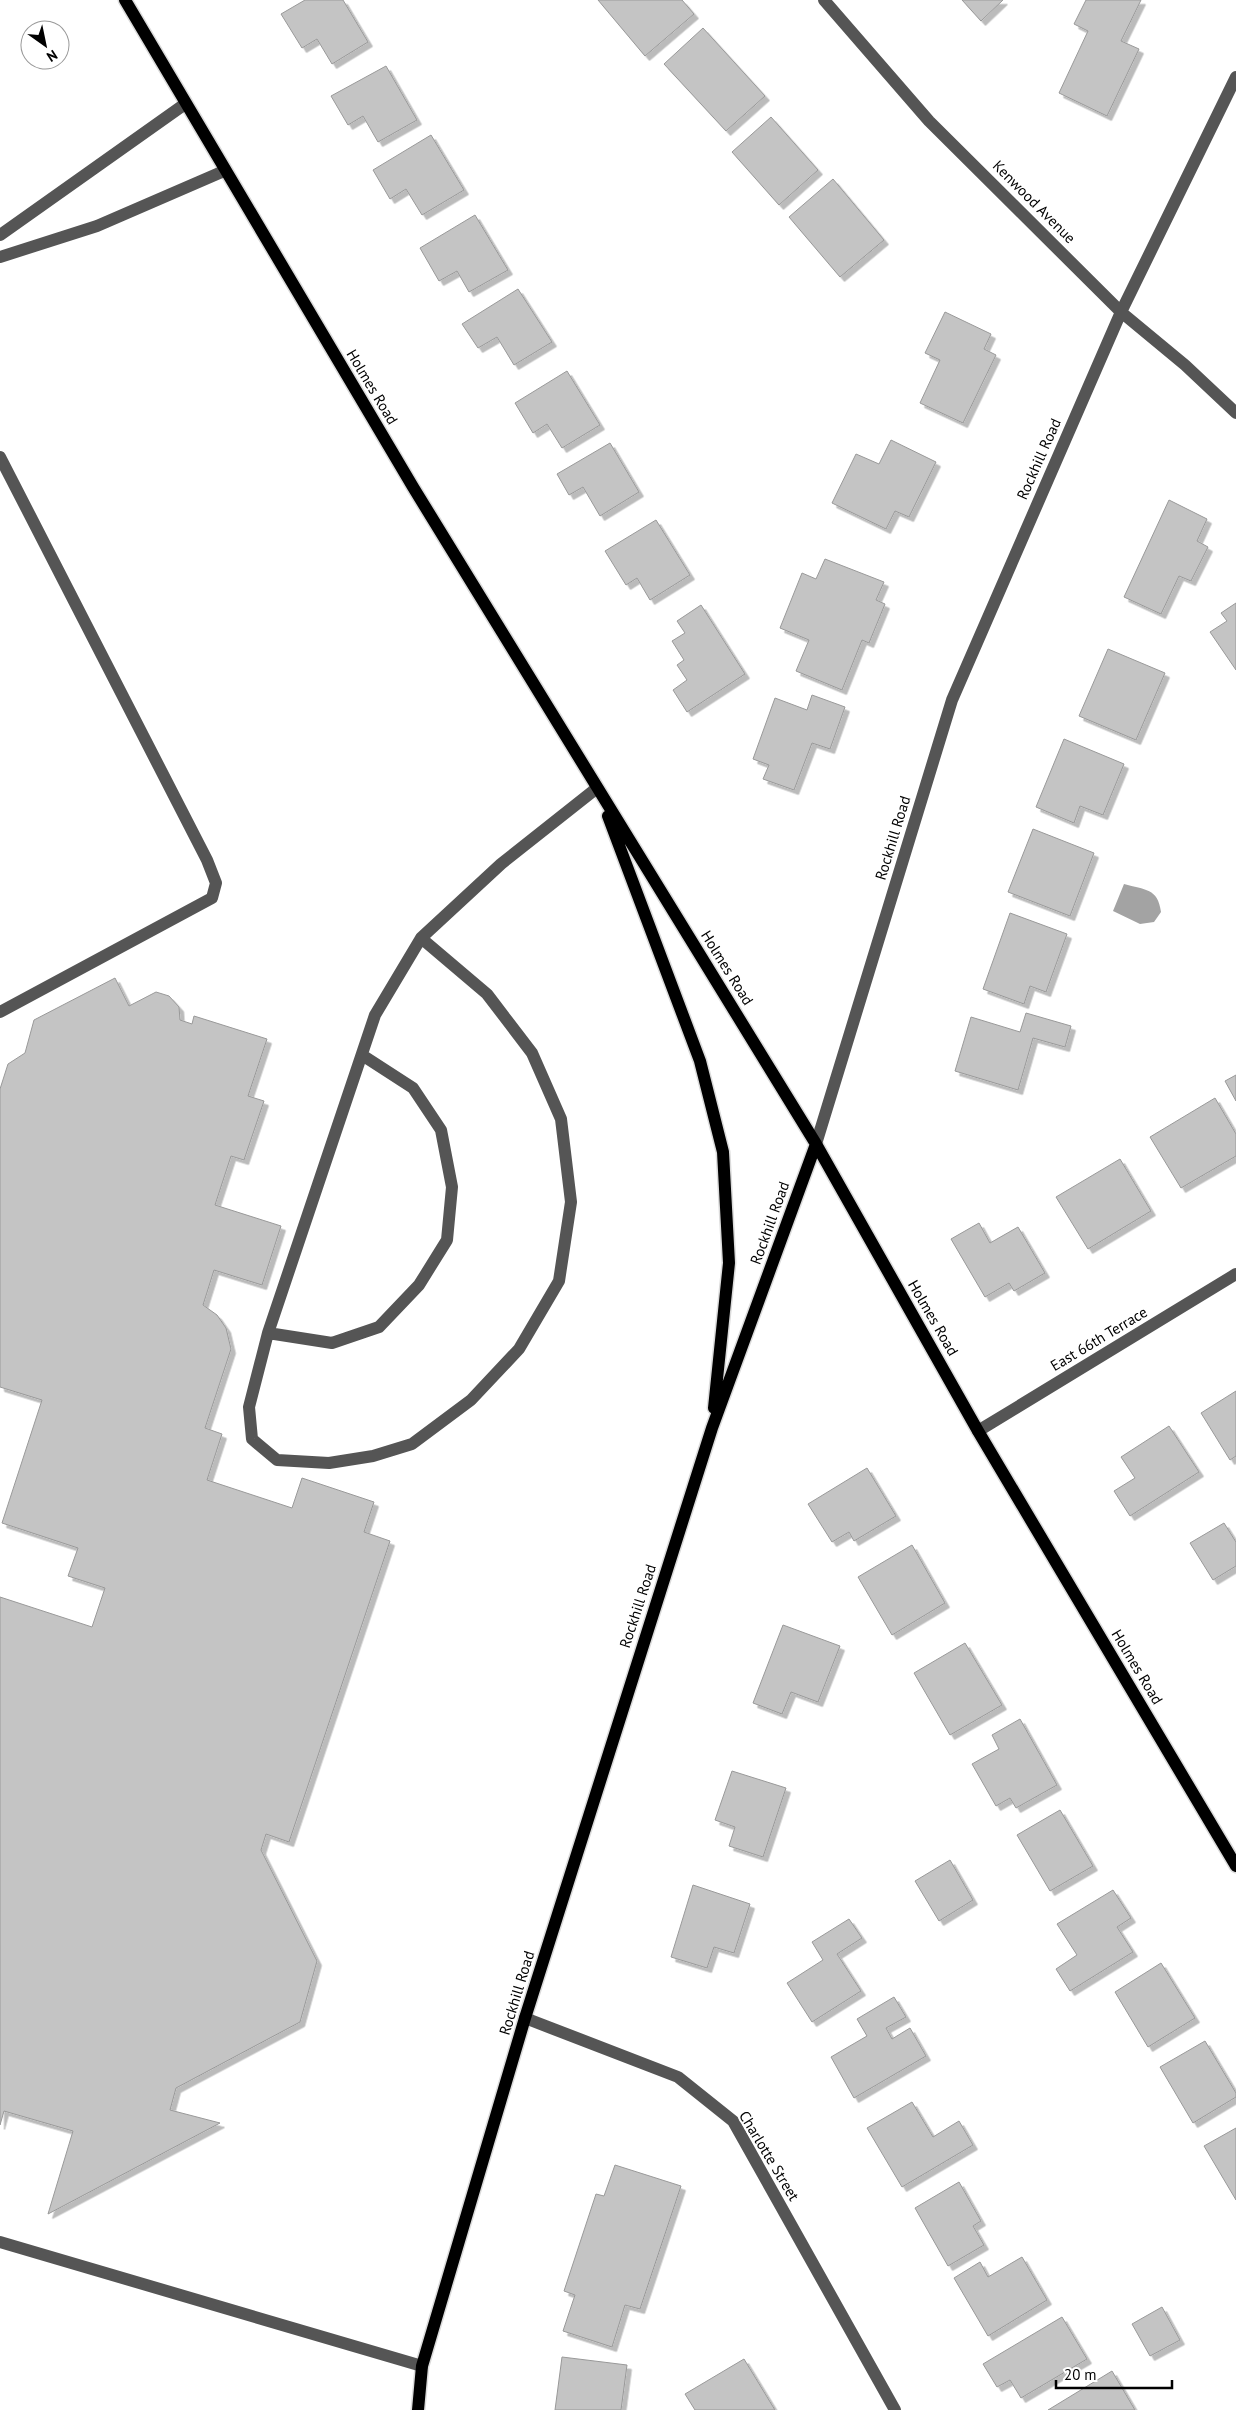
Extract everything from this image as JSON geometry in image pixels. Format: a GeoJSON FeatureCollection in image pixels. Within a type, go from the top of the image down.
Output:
{"type":"FeatureCollection","features":[{"type":"Feature","properties":{"kind":"main road","name":"Holmes Road"},"geometry":{"type":"LineString","coordinates":[[125,0],[224,171],[413,487],[816,1144],[978,1431],[1236,1866]]}},
{"type":"Feature","properties":{"kind":"main road","name":"Holmes Road"},"geometry":{"type":"LineString","coordinates":[[597,788],[700,1061],[723,1152],[729,1263],[712,1428]]}},
{"type":"Feature","properties":{"kind":"main road","name":"Rockhill Road"},"geometry":{"type":"LineString","coordinates":[[418,2410],[422,2366],[525,2018],[712,1428],[816,1144]]}},
{"type":"Feature","properties":{"kind":"street","name":"Kenwood Avenue"},"geometry":{"type":"LineString","coordinates":[[824,0],[929,121],[1121,312],[1185,365],[1236,413]]}},
{"type":"Feature","properties":{"kind":"street","name":"Rockhill Road"},"geometry":{"type":"LineString","coordinates":[[816,1144],[952,700],[1121,312],[1236,77]]}},
{"type":"Feature","properties":{"kind":"street"},"geometry":{"type":"LineString","coordinates":[[0,235],[185,104]]}},
{"type":"Feature","properties":{"kind":"street"},"geometry":{"type":"LineString","coordinates":[[0,257],[96,226],[224,171]]}},
{"type":"Feature","properties":{"kind":"street"},"geometry":{"type":"LineString","coordinates":[[0,457],[207,860],[216,883],[212,898],[0,1012]]}},
{"type":"Feature","properties":{"kind":"street"},"geometry":{"type":"LineString","coordinates":[[420,938],[487,994],[532,1053],[560,1119],[571,1202],[559,1280],[519,1349],[471,1400],[412,1444],[373,1456],[329,1463],[277,1460],[252,1439],[249,1407],[268,1333],[375,1015],[420,938],[501,864],[597,788]]}},
{"type":"Feature","properties":{"kind":"street"},"geometry":{"type":"LineString","coordinates":[[268,1333],[332,1343],[379,1327],[419,1286],[447,1240],[452,1188],[441,1130],[413,1088],[362,1055]]}},
{"type":"Feature","properties":{"kind":"street","name":"East 66th Terrace"},"geometry":{"type":"LineString","coordinates":[[978,1431],[1236,1274]]}},
{"type":"Feature","properties":{"kind":"street","name":"Charlotte Street"},"geometry":{"type":"LineString","coordinates":[[525,2018],[678,2076],[732,2121],[895,2410]]}},
{"type":"Feature","properties":{"kind":"street"},"geometry":{"type":"LineString","coordinates":[[0,2242],[422,2366]]}},
{"type":"Feature","properties":{"kind":"shaded area"},"geometry":{"type":"Polygon","coordinates":[[[1124,884],[1144,889],[1154,894],[1161,912],[1154,922],[1140,924],[1113,911],[1124,884]]]}},
{"type":"Feature","properties":{"kind":"building"},"geometry":{"type":"Polygon","coordinates":[[[305,0],[343,0],[368,42],[332,64],[317,39],[302,48],[281,14],[305,0]]]}},
{"type":"Feature","properties":{"kind":"building"},"geometry":{"type":"Polygon","coordinates":[[[598,0],[682,0],[694,14],[645,56],[598,0]]]}},
{"type":"Feature","properties":{"kind":"building"},"geometry":{"type":"Polygon","coordinates":[[[962,0],[1003,0],[981,21],[962,0]]]}},
{"type":"Feature","properties":{"kind":"building"},"geometry":{"type":"Polygon","coordinates":[[[1086,0],[1141,0],[1121,41],[1139,49],[1107,116],[1059,93],[1088,31],[1074,24],[1086,0]]]}},
{"type":"Feature","properties":{"kind":"building"},"geometry":{"type":"Polygon","coordinates":[[[703,28],[765,96],[726,131],[664,64],[703,28]]]}},
{"type":"Feature","properties":{"kind":"building"},"geometry":{"type":"Polygon","coordinates":[[[386,66],[417,120],[378,142],[363,116],[348,125],[331,96],[386,66]]]}},
{"type":"Feature","properties":{"kind":"building"},"geometry":{"type":"Polygon","coordinates":[[[771,117],[818,170],[779,205],[732,152],[771,117]]]}},
{"type":"Feature","properties":{"kind":"building"},"geometry":{"type":"Polygon","coordinates":[[[431,135],[464,190],[422,215],[406,189],[390,199],[373,170],[431,135]]]}},
{"type":"Feature","properties":{"kind":"building"},"geometry":{"type":"Polygon","coordinates":[[[833,179],[884,240],[840,277],[789,217],[833,179]]]}},
{"type":"Feature","properties":{"kind":"building"},"geometry":{"type":"Polygon","coordinates":[[[475,215],[508,270],[469,292],[457,271],[439,281],[420,248],[475,215]]]}},
{"type":"Feature","properties":{"kind":"building"},"geometry":{"type":"Polygon","coordinates":[[[518,289],[552,342],[514,365],[497,337],[478,348],[462,324],[518,289]]]}},
{"type":"Feature","properties":{"kind":"building"},"geometry":{"type":"Polygon","coordinates":[[[945,312],[991,334],[984,349],[996,355],[963,423],[920,403],[940,360],[925,353],[945,312]]]}},
{"type":"Feature","properties":{"kind":"building"},"geometry":{"type":"Polygon","coordinates":[[[567,371],[600,425],[562,448],[547,424],[533,433],[515,403],[567,371]]]}},
{"type":"Feature","properties":{"kind":"building"},"geometry":{"type":"Polygon","coordinates":[[[891,440],[936,462],[909,517],[895,511],[886,529],[832,503],[856,454],[879,464],[891,440]]]}},
{"type":"Feature","properties":{"kind":"building"},"geometry":{"type":"Polygon","coordinates":[[[610,443],[639,492],[600,516],[583,487],[569,495],[557,474],[610,443]]]}},
{"type":"Feature","properties":{"kind":"building"},"geometry":{"type":"Polygon","coordinates":[[[1169,500],[1207,519],[1197,541],[1208,547],[1191,581],[1179,576],[1161,614],[1124,597],[1169,500]]]}},
{"type":"Feature","properties":{"kind":"building"},"geometry":{"type":"Polygon","coordinates":[[[656,520],[690,575],[650,600],[637,578],[626,585],[605,551],[656,520]]]}},
{"type":"Feature","properties":{"kind":"building"},"geometry":{"type":"Polygon","coordinates":[[[825,559],[884,582],[876,600],[885,604],[869,643],[862,640],[842,690],[796,671],[809,640],[780,628],[802,573],[816,579],[825,559]]]}},
{"type":"Feature","properties":{"kind":"building"},"geometry":{"type":"Polygon","coordinates":[[[1236,603],[1236,670],[1210,632],[1227,621],[1221,613],[1236,603]]]}},
{"type":"Feature","properties":{"kind":"building"},"geometry":{"type":"Polygon","coordinates":[[[701,605],[745,674],[687,712],[673,690],[687,680],[677,665],[684,660],[672,641],[685,633],[677,621],[701,605]]]}},
{"type":"Feature","properties":{"kind":"building"},"geometry":{"type":"Polygon","coordinates":[[[1108,649],[1165,673],[1136,740],[1079,716],[1108,649]]]}},
{"type":"Feature","properties":{"kind":"building"},"geometry":{"type":"Polygon","coordinates":[[[812,695],[845,707],[830,749],[812,743],[794,790],[763,779],[769,765],[753,759],[775,698],[807,710],[812,695]]]}},
{"type":"Feature","properties":{"kind":"building"},"geometry":{"type":"Polygon","coordinates":[[[1064,739],[1124,764],[1103,815],[1080,806],[1074,823],[1036,807],[1064,739]]]}},
{"type":"Feature","properties":{"kind":"building"},"geometry":{"type":"Polygon","coordinates":[[[1033,829],[1094,853],[1070,916],[1008,892],[1033,829]]]}},
{"type":"Feature","properties":{"kind":"building"},"geometry":{"type":"Polygon","coordinates":[[[1010,913],[1067,934],[1046,992],[1030,986],[1024,1004],[983,989],[1010,913]]]}},
{"type":"Feature","properties":{"kind":"building"},"geometry":{"type":"Polygon","coordinates":[[[115,978],[129,1006],[156,992],[169,996],[179,1007],[180,1020],[192,1024],[194,1016],[267,1039],[248,1096],[264,1101],[244,1160],[231,1156],[215,1205],[281,1226],[262,1285],[214,1270],[203,1305],[217,1315],[226,1328],[231,1349],[205,1428],[222,1434],[207,1480],[292,1508],[302,1478],[374,1502],[364,1532],[390,1541],[289,1842],[266,1834],[261,1850],[317,1961],[300,2022],[176,2088],[170,2110],[220,2123],[48,2214],[73,2131],[4,2111],[0,2125],[0,1597],[92,1627],[105,1588],[68,1576],[78,1548],[2,1523],[42,1400],[0,1387],[0,1089],[8,1064],[25,1053],[34,1020],[115,978]]]}},
{"type":"Feature","properties":{"kind":"building"},"geometry":{"type":"Polygon","coordinates":[[[1026,1013],[1071,1026],[1065,1047],[1033,1038],[1018,1090],[955,1071],[971,1017],[1020,1032],[1026,1013]]]}},
{"type":"Feature","properties":{"kind":"building"},"geometry":{"type":"Polygon","coordinates":[[[1236,1075],[1236,1101],[1225,1081],[1236,1075]]]}},
{"type":"Feature","properties":{"kind":"building"},"geometry":{"type":"Polygon","coordinates":[[[1215,1098],[1236,1134],[1236,1156],[1181,1188],[1150,1137],[1215,1098]]]}},
{"type":"Feature","properties":{"kind":"building"},"geometry":{"type":"Polygon","coordinates":[[[1120,1159],[1151,1211],[1088,1249],[1056,1197],[1120,1159]]]}},
{"type":"Feature","properties":{"kind":"building"},"geometry":{"type":"Polygon","coordinates":[[[979,1223],[990,1243],[1018,1227],[1045,1273],[1014,1291],[1009,1283],[985,1297],[951,1239],[979,1223]]]}},
{"type":"Feature","properties":{"kind":"building"},"geometry":{"type":"Polygon","coordinates":[[[1236,1391],[1236,1456],[1230,1460],[1201,1413],[1236,1391]]]}},
{"type":"Feature","properties":{"kind":"building"},"geometry":{"type":"Polygon","coordinates":[[[1169,1426],[1199,1472],[1130,1516],[1114,1491],[1135,1478],[1121,1457],[1169,1426]]]}},
{"type":"Feature","properties":{"kind":"building"},"geometry":{"type":"Polygon","coordinates":[[[867,1468],[896,1516],[854,1541],[849,1532],[832,1542],[808,1504],[867,1468]]]}},
{"type":"Feature","properties":{"kind":"building"},"geometry":{"type":"Polygon","coordinates":[[[1224,1523],[1236,1542],[1236,1566],[1213,1580],[1190,1543],[1224,1523]]]}},
{"type":"Feature","properties":{"kind":"building"},"geometry":{"type":"Polygon","coordinates":[[[912,1545],[945,1603],[892,1635],[858,1577],[912,1545]]]}},
{"type":"Feature","properties":{"kind":"building"},"geometry":{"type":"Polygon","coordinates":[[[783,1625],[840,1646],[818,1702],[791,1692],[782,1714],[753,1703],[783,1625]]]}},
{"type":"Feature","properties":{"kind":"building"},"geometry":{"type":"Polygon","coordinates":[[[965,1643],[1002,1705],[950,1735],[914,1673],[965,1643]]]}},
{"type":"Feature","properties":{"kind":"building"},"geometry":{"type":"Polygon","coordinates":[[[1020,1719],[1057,1785],[1016,1808],[1010,1798],[996,1806],[972,1764],[999,1749],[992,1735],[1020,1719]]]}},
{"type":"Feature","properties":{"kind":"building"},"geometry":{"type":"Polygon","coordinates":[[[732,1771],[786,1788],[763,1857],[729,1846],[735,1827],[715,1820],[732,1771]]]}},
{"type":"Feature","properties":{"kind":"building"},"geometry":{"type":"Polygon","coordinates":[[[1060,1810],[1093,1866],[1050,1891],[1017,1835],[1060,1810]]]}},
{"type":"Feature","properties":{"kind":"building"},"geometry":{"type":"Polygon","coordinates":[[[950,1860],[973,1900],[939,1921],[915,1881],[950,1860]]]}},
{"type":"Feature","properties":{"kind":"building"},"geometry":{"type":"Polygon","coordinates":[[[693,1885],[750,1904],[734,1953],[714,1947],[707,1968],[671,1957],[693,1885]]]}},
{"type":"Feature","properties":{"kind":"building"},"geometry":{"type":"Polygon","coordinates":[[[1113,1890],[1131,1918],[1117,1927],[1133,1952],[1070,1991],[1056,1969],[1077,1955],[1057,1924],[1113,1890]]]}},
{"type":"Feature","properties":{"kind":"building"},"geometry":{"type":"Polygon","coordinates":[[[849,1919],[862,1938],[837,1954],[861,1991],[812,2022],[787,1983],[823,1960],[812,1942],[849,1919]]]}},
{"type":"Feature","properties":{"kind":"building"},"geometry":{"type":"Polygon","coordinates":[[[1161,1963],[1195,2018],[1148,2047],[1115,1992],[1161,1963]]]}},
{"type":"Feature","properties":{"kind":"building"},"geometry":{"type":"Polygon","coordinates":[[[894,1997],[906,2017],[886,2028],[892,2039],[910,2028],[926,2056],[854,2098],[831,2057],[867,2036],[857,2019],[894,1997]]]}},
{"type":"Feature","properties":{"kind":"building"},"geometry":{"type":"Polygon","coordinates":[[[1205,2041],[1236,2093],[1236,2097],[1193,2123],[1160,2067],[1205,2041]]]}},
{"type":"Feature","properties":{"kind":"building"},"geometry":{"type":"Polygon","coordinates":[[[912,2102],[933,2137],[959,2121],[973,2145],[902,2187],[867,2128],[912,2102]]]}},
{"type":"Feature","properties":{"kind":"building"},"geometry":{"type":"Polygon","coordinates":[[[1236,2128],[1236,2200],[1204,2146],[1236,2128]]]}},
{"type":"Feature","properties":{"kind":"building"},"geometry":{"type":"Polygon","coordinates":[[[615,2165],[681,2186],[640,2309],[625,2305],[612,2347],[563,2331],[575,2295],[564,2291],[596,2194],[604,2196],[615,2165]]]}},
{"type":"Feature","properties":{"kind":"building"},"geometry":{"type":"Polygon","coordinates":[[[959,2182],[981,2221],[973,2226],[984,2245],[948,2266],[915,2208],[959,2182]]]}},
{"type":"Feature","properties":{"kind":"building"},"geometry":{"type":"Polygon","coordinates":[[[1022,2257],[1047,2300],[988,2336],[954,2278],[980,2262],[988,2277],[1022,2257]]]}},
{"type":"Feature","properties":{"kind":"building"},"geometry":{"type":"Polygon","coordinates":[[[1162,2307],[1180,2340],[1150,2356],[1132,2324],[1162,2307]]]}},
{"type":"Feature","properties":{"kind":"building"},"geometry":{"type":"Polygon","coordinates":[[[1062,2317],[1087,2359],[1021,2398],[1010,2380],[997,2387],[983,2364],[1062,2317]]]}},
{"type":"Feature","properties":{"kind":"building"},"geometry":{"type":"Polygon","coordinates":[[[562,2357],[627,2365],[621,2410],[555,2410],[562,2357]]]}},
{"type":"Feature","properties":{"kind":"building"},"geometry":{"type":"Polygon","coordinates":[[[744,2359],[775,2410],[695,2410],[685,2394],[744,2359]]]}},
{"type":"Feature","properties":{"kind":"building"},"geometry":{"type":"Polygon","coordinates":[[[1112,2371],[1135,2410],[1048,2410],[1112,2371]]]}}]}
